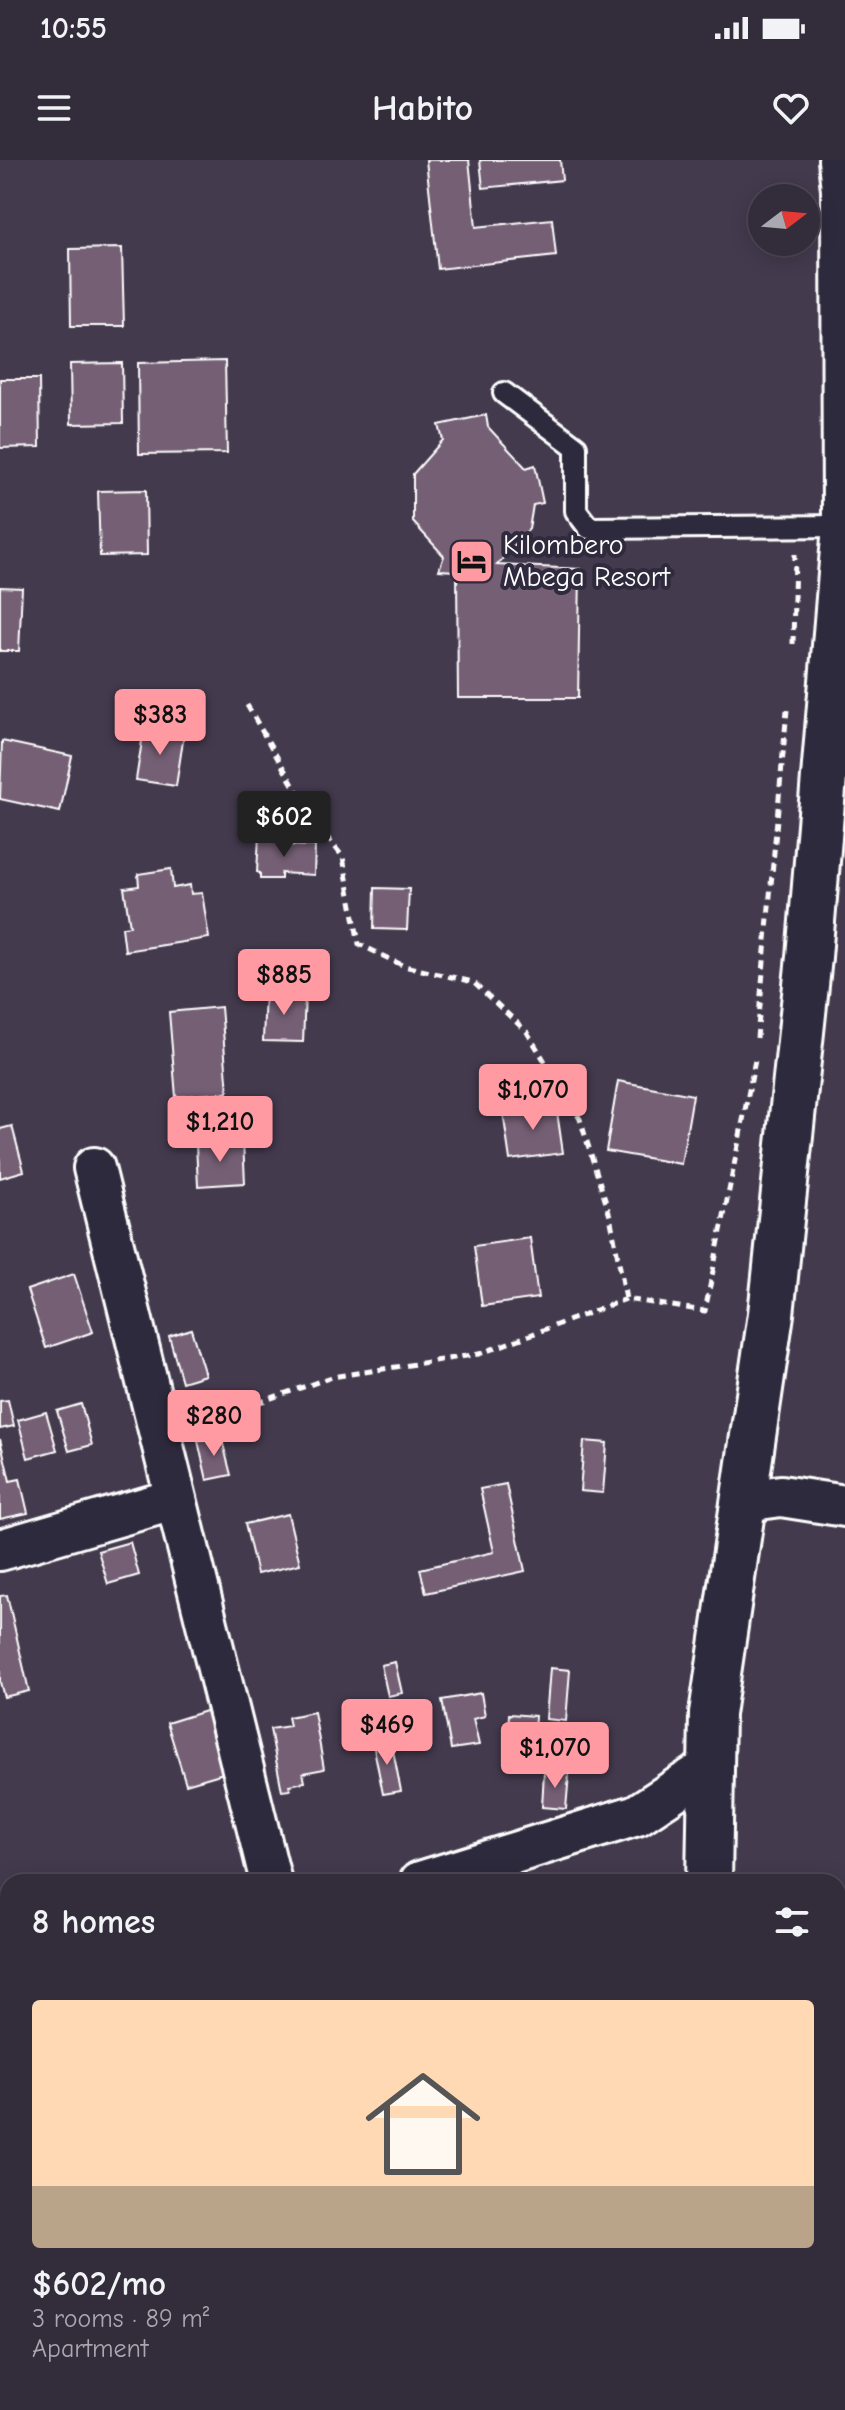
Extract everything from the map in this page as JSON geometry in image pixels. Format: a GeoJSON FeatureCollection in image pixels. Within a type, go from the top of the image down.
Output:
{"type":"FeatureCollection","features":[{"type":"Feature","properties":{"kind":"main road"},"geometry":{"type":"LineString","coordinates":[[709,1874],[712,1714],[771,1314],[809,957],[845,526],[845,190],[841,160]]}},
{"type":"Feature","properties":{"kind":"street"},"geometry":{"type":"LineString","coordinates":[[94,1168],[269,1874]]}},
{"type":"Feature","properties":{"kind":"street"},"geometry":{"type":"LineString","coordinates":[[745,1501],[781,1496],[845,1506]]}},
{"type":"Feature","properties":{"kind":"street"},"geometry":{"type":"LineString","coordinates":[[0,1550],[176,1499]]}},
{"type":"Feature","properties":{"kind":"street"},"geometry":{"type":"LineString","coordinates":[[446,1874],[637,1815],[713,1765]]}},
{"type":"Feature","properties":{"kind":"lane"},"geometry":{"type":"LineString","coordinates":[[504,393],[576,447],[576,511],[589,528],[845,526]]}},
{"type":"Feature","properties":{"kind":"path"},"geometry":{"type":"LineString","coordinates":[[792,648],[796,526]]}},
{"type":"Feature","properties":{"kind":"path"},"geometry":{"type":"LineString","coordinates":[[247,705],[314,821],[343,857],[359,944],[404,966],[473,982],[527,1032],[580,1119],[610,1216],[626,1299]]}},
{"type":"Feature","properties":{"kind":"path"},"geometry":{"type":"LineString","coordinates":[[757,1042],[787,708]]}},
{"type":"Feature","properties":{"kind":"path"},"geometry":{"type":"LineString","coordinates":[[158,1427],[210,1400],[260,1402],[332,1377],[479,1354],[626,1299],[705,1311],[756,1057]]}},
{"type":"Feature","properties":{"kind":"building"},"geometry":{"type":"Polygon","coordinates":[[[426,160],[469,160],[476,227],[552,219],[556,256],[438,269],[426,160]]]}},
{"type":"Feature","properties":{"kind":"building"},"geometry":{"type":"Polygon","coordinates":[[[480,160],[560,160],[562,180],[483,188],[480,160]]]}},
{"type":"Feature","properties":{"kind":"building"},"geometry":{"type":"Polygon","coordinates":[[[122,248],[124,326],[71,326],[70,249],[122,248]]]}},
{"type":"Feature","properties":{"kind":"building"},"geometry":{"type":"Polygon","coordinates":[[[225,361],[227,453],[139,454],[138,363],[225,361]]]}},
{"type":"Feature","properties":{"kind":"building"},"geometry":{"type":"Polygon","coordinates":[[[122,363],[123,423],[71,424],[70,364],[122,363]]]}},
{"type":"Feature","properties":{"kind":"building"},"geometry":{"type":"Polygon","coordinates":[[[0,379],[39,379],[40,447],[0,448],[0,379]]]}},
{"type":"Feature","properties":{"kind":"building","name":"Kilombero Mbega Resort"},"geometry":{"type":"Polygon","coordinates":[[[486,415],[488,427],[526,468],[535,465],[543,503],[533,505],[529,529],[497,565],[580,569],[578,698],[458,698],[457,571],[439,570],[444,556],[413,522],[413,474],[443,440],[439,425],[486,415]]]}},
{"type":"Feature","properties":{"kind":"building"},"geometry":{"type":"Polygon","coordinates":[[[146,490],[147,555],[100,556],[98,491],[146,490]]]}},
{"type":"Feature","properties":{"kind":"building"},"geometry":{"type":"Polygon","coordinates":[[[0,587],[22,588],[19,651],[0,651],[0,587]]]}},
{"type":"Feature","properties":{"kind":"building"},"geometry":{"type":"Polygon","coordinates":[[[144,728],[184,734],[176,786],[136,780],[144,728]]]}},
{"type":"Feature","properties":{"kind":"building"},"geometry":{"type":"Polygon","coordinates":[[[2,741],[72,756],[60,812],[0,799],[2,741]]]}},
{"type":"Feature","properties":{"kind":"building"},"geometry":{"type":"Polygon","coordinates":[[[259,836],[281,837],[280,845],[315,846],[314,875],[281,873],[281,879],[260,879],[257,872],[259,836]]]}},
{"type":"Feature","properties":{"kind":"building"},"geometry":{"type":"Polygon","coordinates":[[[171,869],[173,888],[190,885],[191,894],[202,893],[209,938],[125,951],[122,927],[130,926],[124,888],[139,886],[138,874],[171,869]]]}},
{"type":"Feature","properties":{"kind":"building"},"geometry":{"type":"Polygon","coordinates":[[[375,888],[409,889],[407,930],[374,929],[375,888]]]}},
{"type":"Feature","properties":{"kind":"building"},"geometry":{"type":"Polygon","coordinates":[[[265,992],[305,994],[303,1042],[263,1041],[265,992]]]}},
{"type":"Feature","properties":{"kind":"building"},"geometry":{"type":"Polygon","coordinates":[[[221,1007],[228,1092],[176,1097],[169,1012],[221,1007]]]}},
{"type":"Feature","properties":{"kind":"building"},"geometry":{"type":"Polygon","coordinates":[[[618,1081],[693,1095],[681,1164],[606,1151],[618,1081]]]}},
{"type":"Feature","properties":{"kind":"building"},"geometry":{"type":"Polygon","coordinates":[[[556,1105],[563,1153],[510,1160],[503,1112],[556,1105]]]}},
{"type":"Feature","properties":{"kind":"building"},"geometry":{"type":"Polygon","coordinates":[[[12,1126],[24,1171],[0,1178],[0,1129],[12,1126]]]}},
{"type":"Feature","properties":{"kind":"building"},"geometry":{"type":"Polygon","coordinates":[[[243,1141],[245,1183],[198,1186],[196,1144],[243,1141]]]}},
{"type":"Feature","properties":{"kind":"building"},"geometry":{"type":"Polygon","coordinates":[[[530,1238],[538,1298],[482,1306],[474,1246],[530,1238]]]}},
{"type":"Feature","properties":{"kind":"building"},"geometry":{"type":"Polygon","coordinates":[[[74,1274],[93,1332],[46,1348],[27,1290],[74,1274]]]}},
{"type":"Feature","properties":{"kind":"building"},"geometry":{"type":"Polygon","coordinates":[[[191,1329],[205,1375],[182,1382],[169,1336],[191,1329]]]}},
{"type":"Feature","properties":{"kind":"building"},"geometry":{"type":"Polygon","coordinates":[[[8,1400],[14,1426],[0,1429],[0,1401],[8,1400]]]}},
{"type":"Feature","properties":{"kind":"building"},"geometry":{"type":"Polygon","coordinates":[[[81,1404],[92,1445],[69,1451],[57,1411],[81,1404]]]}},
{"type":"Feature","properties":{"kind":"building"},"geometry":{"type":"Polygon","coordinates":[[[46,1412],[57,1450],[28,1458],[18,1420],[46,1412]]]}},
{"type":"Feature","properties":{"kind":"building"},"geometry":{"type":"Polygon","coordinates":[[[221,1436],[231,1475],[207,1480],[198,1441],[221,1436]]]}},
{"type":"Feature","properties":{"kind":"building"},"geometry":{"type":"Polygon","coordinates":[[[0,1439],[10,1481],[20,1479],[28,1513],[0,1519],[0,1439]]]}},
{"type":"Feature","properties":{"kind":"building"},"geometry":{"type":"Polygon","coordinates":[[[584,1441],[607,1443],[603,1493],[580,1491],[584,1441]]]}},
{"type":"Feature","properties":{"kind":"building"},"geometry":{"type":"Polygon","coordinates":[[[506,1484],[525,1571],[426,1593],[420,1569],[494,1552],[480,1489],[506,1484]]]}},
{"type":"Feature","properties":{"kind":"building"},"geometry":{"type":"Polygon","coordinates":[[[288,1514],[300,1564],[257,1574],[245,1524],[288,1514]]]}},
{"type":"Feature","properties":{"kind":"building"},"geometry":{"type":"Polygon","coordinates":[[[130,1542],[139,1575],[108,1584],[98,1551],[130,1542]]]}},
{"type":"Feature","properties":{"kind":"building"},"geometry":{"type":"Polygon","coordinates":[[[7,1595],[29,1691],[4,1697],[0,1682],[0,1596],[7,1595]]]}},
{"type":"Feature","properties":{"kind":"building"},"geometry":{"type":"Polygon","coordinates":[[[395,1662],[402,1693],[388,1696],[381,1665],[395,1662]]]}},
{"type":"Feature","properties":{"kind":"building"},"geometry":{"type":"Polygon","coordinates":[[[550,1668],[570,1670],[566,1721],[546,1719],[550,1668]]]}},
{"type":"Feature","properties":{"kind":"building"},"geometry":{"type":"Polygon","coordinates":[[[481,1693],[485,1716],[473,1719],[479,1745],[451,1749],[442,1700],[481,1693]]]}},
{"type":"Feature","properties":{"kind":"building"},"geometry":{"type":"Polygon","coordinates":[[[218,1707],[237,1769],[186,1784],[167,1723],[218,1707]]]}},
{"type":"Feature","properties":{"kind":"building"},"geometry":{"type":"Polygon","coordinates":[[[314,1712],[324,1769],[303,1773],[305,1782],[289,1785],[290,1790],[282,1791],[270,1729],[290,1726],[288,1717],[314,1712]]]}},
{"type":"Feature","properties":{"kind":"building"},"geometry":{"type":"Polygon","coordinates":[[[509,1714],[535,1716],[534,1732],[508,1730],[509,1714]]]}},
{"type":"Feature","properties":{"kind":"building"},"geometry":{"type":"Polygon","coordinates":[[[391,1740],[401,1791],[383,1794],[373,1743],[391,1740]]]}},
{"type":"Feature","properties":{"kind":"building"},"geometry":{"type":"Polygon","coordinates":[[[544,1771],[569,1774],[566,1809],[542,1807],[544,1771]]]}},
{"type":"Feature","properties":{"kind":"place","name":"Kilombero Mbega Resort"},"geometry":{"type":"Point","coordinates":[472,561]}}]}
